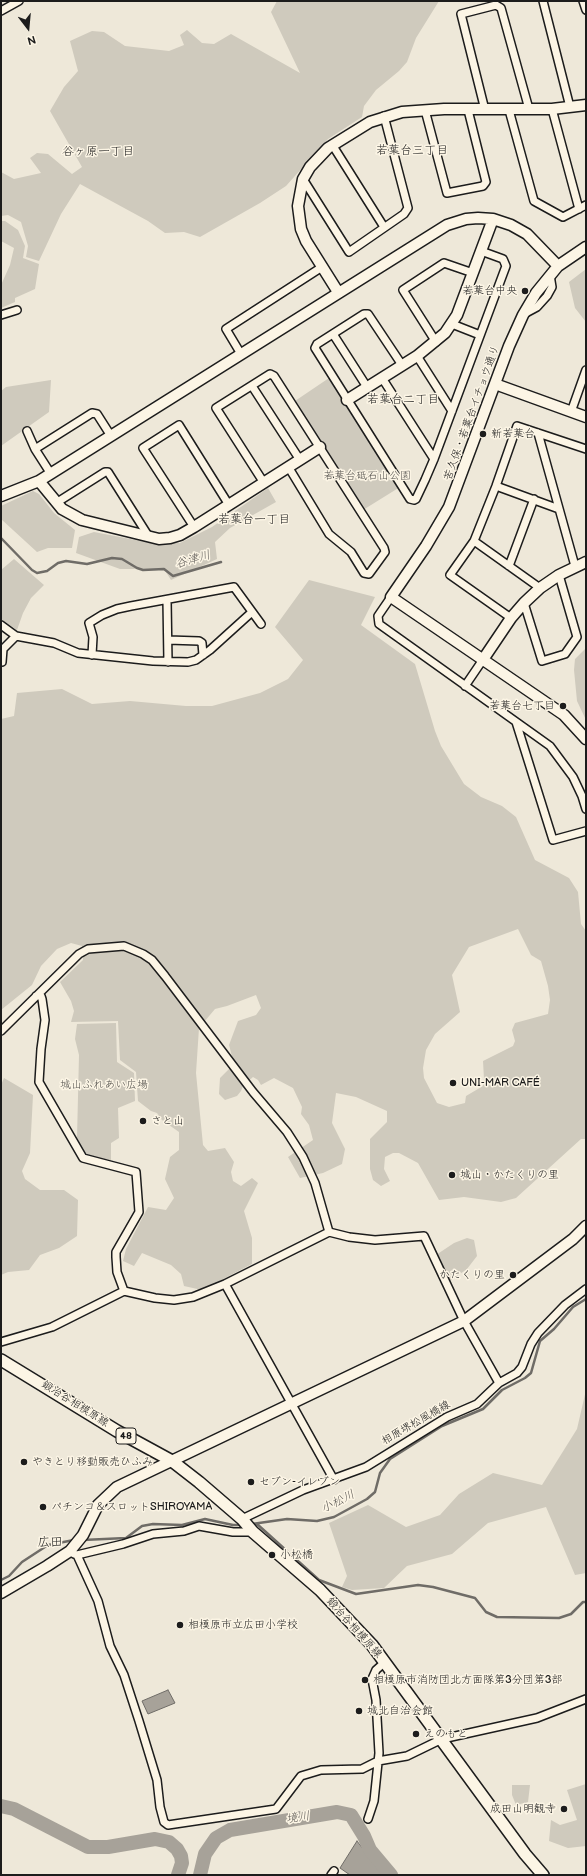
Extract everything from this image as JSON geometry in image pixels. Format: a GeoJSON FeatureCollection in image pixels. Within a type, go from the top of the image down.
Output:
{"type":"FeatureCollection","features":[{"type":"Feature","properties":{"kind":"main road","name":"鍛冶谷相模原線"},"geometry":{"type":"LineString","coordinates":[[1,1360],[131,1439],[172,1461],[200,1482],[320,1590],[367,1640],[442,1739],[522,1850],[543,1875]]}},
{"type":"Feature","properties":{"kind":"street"},"geometry":{"type":"LineString","coordinates":[[1,11],[19,1]]}},
{"type":"Feature","properties":{"kind":"street"},"geometry":{"type":"LineString","coordinates":[[543,1],[570,107]]}},
{"type":"Feature","properties":{"kind":"street"},"geometry":{"type":"LineString","coordinates":[[583,1],[586,10]]}},
{"type":"Feature","properties":{"kind":"street"},"geometry":{"type":"LineString","coordinates":[[485,110],[460,14],[496,5],[501,8],[529,109]]}},
{"type":"Feature","properties":{"kind":"street"},"geometry":{"type":"LineString","coordinates":[[338,292],[306,240],[299,217],[298,206],[299,193],[304,179],[318,158],[333,146],[370,122],[384,116],[402,112],[425,110],[552,109],[586,105]]}},
{"type":"Feature","properties":{"kind":"street"},"geometry":{"type":"LineString","coordinates":[[552,109],[579,209]]}},
{"type":"Feature","properties":{"kind":"street"},"geometry":{"type":"LineString","coordinates":[[425,110],[447,193],[483,186],[486,182],[468,110]]}},
{"type":"Feature","properties":{"kind":"street"},"geometry":{"type":"LineString","coordinates":[[509,110],[534,201],[564,217],[586,205]]}},
{"type":"Feature","properties":{"kind":"street"},"geometry":{"type":"LineString","coordinates":[[304,179],[349,252],[404,214],[408,208],[384,116]]}},
{"type":"Feature","properties":{"kind":"street"},"geometry":{"type":"LineString","coordinates":[[333,146],[384,227]]}},
{"type":"Feature","properties":{"kind":"street"},"geometry":{"type":"LineString","coordinates":[[1,496],[39,481],[447,225],[466,219],[493,219],[511,225],[527,234],[558,266]]}},
{"type":"Feature","properties":{"kind":"street"},"geometry":{"type":"LineString","coordinates":[[347,400],[417,356],[436,342],[452,324],[461,307],[493,219]]}},
{"type":"Feature","properties":{"kind":"street","name":"苦久保・若葉台イチョウ通り"},"geometry":{"type":"LineString","coordinates":[[391,597],[430,541],[449,507],[495,384],[523,315],[536,293],[558,266],[586,247]]}},
{"type":"Feature","properties":{"kind":"street"},"geometry":{"type":"LineString","coordinates":[[402,365],[370,315],[364,314],[317,344],[315,350],[411,500],[416,499],[434,459],[506,266],[503,259],[481,251]]}},
{"type":"Feature","properties":{"kind":"street"},"geometry":{"type":"LineString","coordinates":[[436,342],[403,290],[444,263],[473,273]]}},
{"type":"Feature","properties":{"kind":"street"},"geometry":{"type":"LineString","coordinates":[[241,354],[226,329],[322,267]]}},
{"type":"Feature","properties":{"kind":"street"},"geometry":{"type":"LineString","coordinates":[[1,315],[17,310]]}},
{"type":"Feature","properties":{"kind":"street"},"geometry":{"type":"LineString","coordinates":[[452,324],[480,336]]}},
{"type":"Feature","properties":{"kind":"street"},"geometry":{"type":"LineString","coordinates":[[333,334],[367,387]]}},
{"type":"Feature","properties":{"kind":"street"},"geometry":{"type":"LineString","coordinates":[[417,356],[452,411]]}},
{"type":"Feature","properties":{"kind":"street"},"geometry":{"type":"LineString","coordinates":[[571,412],[586,370]]}},
{"type":"Feature","properties":{"kind":"street"},"geometry":{"type":"LineString","coordinates":[[264,483],[216,408],[270,374],[274,376],[384,548],[385,552],[369,574],[364,573],[351,552],[330,534],[289,468]]}},
{"type":"Feature","properties":{"kind":"street"},"geometry":{"type":"LineString","coordinates":[[382,378],[434,459]]}},
{"type":"Feature","properties":{"kind":"street"},"geometry":{"type":"LineString","coordinates":[[495,384],[586,417]]}},
{"type":"Feature","properties":{"kind":"street"},"geometry":{"type":"LineString","coordinates":[[252,386],[300,460]]}},
{"type":"Feature","properties":{"kind":"street"},"geometry":{"type":"LineString","coordinates":[[35,449],[92,413],[97,414],[112,436]]}},
{"type":"Feature","properties":{"kind":"street"},"geometry":{"type":"LineString","coordinates":[[194,527],[143,448],[179,425],[229,505]]}},
{"type":"Feature","properties":{"kind":"street"},"geometry":{"type":"LineString","coordinates":[[511,618],[450,575],[474,541],[496,486],[517,426],[585,448],[586,457]]}},
{"type":"Feature","properties":{"kind":"street"},"geometry":{"type":"LineString","coordinates":[[27,431],[35,449],[50,474]]}},
{"type":"Feature","properties":{"kind":"street"},"geometry":{"type":"LineString","coordinates":[[538,433],[575,566]]}},
{"type":"Feature","properties":{"kind":"street"},"geometry":{"type":"LineString","coordinates":[[39,481],[56,503],[68,513],[82,520],[149,537],[159,539],[170,538],[180,535],[194,527],[320,447]]}},
{"type":"Feature","properties":{"kind":"street"},"geometry":{"type":"LineString","coordinates":[[56,503],[105,472],[108,472],[149,537]]}},
{"type":"Feature","properties":{"kind":"street"},"geometry":{"type":"LineString","coordinates":[[496,486],[559,509]]}},
{"type":"Feature","properties":{"kind":"street"},"geometry":{"type":"LineString","coordinates":[[509,566],[534,500]]}},
{"type":"Feature","properties":{"kind":"street"},"geometry":{"type":"LineString","coordinates":[[474,541],[540,588]]}},
{"type":"Feature","properties":{"kind":"street"},"geometry":{"type":"LineString","coordinates":[[465,686],[511,618],[524,603],[540,588],[559,575],[586,562]]}},
{"type":"Feature","properties":{"kind":"street"},"geometry":{"type":"LineString","coordinates":[[524,603],[542,661],[565,654],[577,636],[559,575]]}},
{"type":"Feature","properties":{"kind":"street"},"geometry":{"type":"LineString","coordinates":[[92,655],[93,637],[89,623],[117,609],[234,587],[261,624]]}},
{"type":"Feature","properties":{"kind":"street"},"geometry":{"type":"LineString","coordinates":[[586,739],[564,715],[482,661],[391,597],[378,616],[379,624],[550,746],[573,776],[586,809]]}},
{"type":"Feature","properties":{"kind":"street"},"geometry":{"type":"LineString","coordinates":[[166,600],[168,662]]}},
{"type":"Feature","properties":{"kind":"street"},"geometry":{"type":"LineString","coordinates":[[1,625],[16,636],[54,643],[78,653],[168,662],[192,662],[203,655],[252,612]]}},
{"type":"Feature","properties":{"kind":"street"},"geometry":{"type":"LineString","coordinates":[[2,662],[3,649],[16,636]]}},
{"type":"Feature","properties":{"kind":"street"},"geometry":{"type":"LineString","coordinates":[[168,640],[199,641],[202,643],[203,655]]}},
{"type":"Feature","properties":{"kind":"street"},"geometry":{"type":"LineString","coordinates":[[516,722],[553,840],[586,831]]}},
{"type":"Feature","properties":{"kind":"street"},"geometry":{"type":"LineString","coordinates":[[1,1031],[79,954],[88,948],[124,946],[152,960],[253,1092],[287,1132],[299,1150],[315,1183],[328,1232]]}},
{"type":"Feature","properties":{"kind":"street"},"geometry":{"type":"LineString","coordinates":[[36,996],[41,996],[45,1020],[39,1082],[83,1158],[136,1172],[139,1212],[116,1252],[117,1272],[124,1291]]}},
{"type":"Feature","properties":{"kind":"street"},"geometry":{"type":"LineString","coordinates":[[586,1228],[464,1321],[172,1461],[127,1481],[106,1496],[98,1505],[72,1553],[98,1601],[110,1646],[124,1675],[157,1780],[160,1807],[166,1824],[276,1809],[301,1776],[321,1770],[362,1769],[378,1761],[407,1756],[442,1739],[537,1718],[586,1699]]}},
{"type":"Feature","properties":{"kind":"street"},"geometry":{"type":"LineString","coordinates":[[1,1342],[52,1327],[124,1291],[155,1298],[174,1300],[193,1297],[225,1284],[328,1232],[349,1237],[375,1240],[424,1236],[464,1321],[499,1383]]}},
{"type":"Feature","properties":{"kind":"street"},"geometry":{"type":"LineString","coordinates":[[225,1284],[334,1480]]}},
{"type":"Feature","properties":{"kind":"street","name":"相原堺松風橋線"},"geometry":{"type":"LineString","coordinates":[[1,1593],[72,1553],[123,1544],[153,1534],[179,1532],[199,1526],[233,1532],[248,1525],[303,1490],[334,1480],[366,1467],[447,1417],[477,1404],[499,1383],[517,1372],[522,1367],[538,1333],[565,1305],[586,1289]]}},
{"type":"Feature","properties":{"kind":"street"},"geometry":{"type":"LineString","coordinates":[[368,1819],[373,1807],[378,1761],[378,1730],[372,1679],[376,1670],[384,1662]]}},
{"type":"Feature","properties":{"kind":"green space"},"geometry":{"type":"Polygon","coordinates":[[[277,1],[439,1],[416,38],[407,62],[399,71],[376,90],[364,106],[362,117],[328,139],[286,186],[260,203],[200,237],[184,232],[165,233],[148,221],[80,184],[61,214],[39,261],[26,257],[28,246],[21,222],[8,215],[1,216],[1,172],[14,179],[41,173],[30,158],[37,153],[48,154],[72,174],[82,167],[50,111],[64,87],[78,71],[70,41],[92,31],[104,32],[125,46],[169,51],[184,45],[180,35],[187,30],[202,43],[214,44],[231,34],[300,73],[271,12],[277,1]]]}},
{"type":"Feature","properties":{"kind":"green space"},"geometry":{"type":"Polygon","coordinates":[[[1,221],[5,221],[18,230],[25,246],[23,258],[39,264],[35,289],[15,298],[15,302],[1,308],[1,285],[10,265],[14,248],[1,241],[1,221]]]}},
{"type":"Feature","properties":{"kind":"green space"},"geometry":{"type":"Polygon","coordinates":[[[586,269],[586,322],[575,308],[569,282],[586,269]]]}},
{"type":"Feature","properties":{"kind":"green space","name":"若葉台砥石山公園"},"geometry":{"type":"Polygon","coordinates":[[[329,378],[400,487],[363,510],[295,401],[329,378]]]}},
{"type":"Feature","properties":{"kind":"green space"},"geometry":{"type":"Polygon","coordinates":[[[51,380],[49,412],[1,446],[1,391],[6,387],[51,380]]]}},
{"type":"Feature","properties":{"kind":"green space"},"geometry":{"type":"Polygon","coordinates":[[[268,488],[276,502],[230,528],[215,542],[217,559],[171,580],[164,569],[120,569],[76,553],[79,537],[94,532],[151,543],[180,543],[212,527],[268,488]]]}},
{"type":"Feature","properties":{"kind":"green space"},"geometry":{"type":"Polygon","coordinates":[[[33,491],[39,494],[54,513],[75,530],[72,548],[48,548],[37,552],[1,519],[1,506],[33,491]]]}},
{"type":"Feature","properties":{"kind":"green space"},"geometry":{"type":"Polygon","coordinates":[[[14,559],[44,585],[31,598],[23,613],[17,630],[1,619],[1,570],[14,559]]]}},
{"type":"Feature","properties":{"kind":"green space"},"geometry":{"type":"Polygon","coordinates":[[[309,580],[375,597],[361,625],[415,664],[441,746],[464,784],[481,797],[502,806],[516,817],[535,860],[569,878],[578,892],[581,924],[586,931],[586,1139],[581,1139],[516,1198],[501,1202],[464,1197],[439,1200],[418,1163],[399,1153],[393,1153],[385,1157],[384,1169],[390,1181],[381,1186],[373,1180],[370,1169],[370,1139],[387,1122],[387,1111],[356,1097],[336,1093],[332,1123],[345,1149],[342,1164],[323,1173],[300,1178],[288,1157],[313,1140],[309,1125],[301,1114],[302,1107],[293,1088],[274,1078],[261,1085],[258,1080],[253,1077],[243,1086],[237,1096],[225,1100],[219,1094],[220,1078],[234,1064],[229,1045],[238,1021],[256,1015],[261,1008],[256,995],[215,1009],[199,1028],[196,1073],[203,1145],[208,1151],[225,1148],[234,1162],[231,1172],[233,1181],[241,1186],[252,1178],[258,1183],[244,1211],[252,1238],[252,1264],[202,1290],[184,1286],[181,1274],[171,1265],[142,1253],[134,1266],[123,1261],[126,1249],[148,1207],[166,1210],[174,1198],[165,1179],[170,1157],[179,1150],[179,1132],[162,1120],[157,1113],[151,1111],[138,1101],[136,1072],[120,1060],[118,1021],[71,1022],[74,1011],[71,1001],[60,982],[83,960],[82,946],[71,943],[57,949],[41,966],[32,985],[1,1010],[1,719],[14,716],[17,693],[62,689],[92,704],[130,701],[186,706],[212,706],[260,693],[288,679],[303,660],[275,627],[309,580]],[[518,929],[469,947],[452,975],[460,1012],[435,1034],[426,1050],[423,1068],[424,1078],[437,1103],[449,1107],[465,1103],[466,1096],[483,1086],[483,1061],[513,1046],[515,1041],[512,1030],[515,1023],[548,1014],[550,1000],[541,961],[531,955],[518,929]]]}},
{"type":"Feature","properties":{"kind":"green space"},"geometry":{"type":"Polygon","coordinates":[[[586,648],[586,720],[577,701],[574,670],[575,659],[586,648]]]}},
{"type":"Feature","properties":{"kind":"green space","name":"城山ふれあい広場"},"geometry":{"type":"Polygon","coordinates":[[[116,1023],[117,1062],[134,1073],[135,1101],[118,1108],[119,1138],[111,1143],[111,1160],[85,1156],[77,1138],[79,1055],[75,1039],[77,1024],[116,1023]]]}},
{"type":"Feature","properties":{"kind":"green space"},"geometry":{"type":"Polygon","coordinates":[[[4,1078],[33,1095],[30,1153],[22,1171],[25,1179],[40,1190],[64,1190],[78,1200],[77,1236],[59,1248],[40,1255],[29,1270],[8,1272],[1,1275],[1,1085],[4,1078]]]}},
{"type":"Feature","properties":{"kind":"green space"},"geometry":{"type":"Polygon","coordinates":[[[467,1238],[474,1240],[477,1256],[467,1269],[450,1281],[436,1255],[454,1243],[467,1238]]]}},
{"type":"Feature","properties":{"kind":"green space"},"geometry":{"type":"Polygon","coordinates":[[[586,1390],[586,1573],[575,1575],[546,1507],[488,1523],[452,1554],[407,1566],[384,1588],[352,1590],[342,1587],[347,1576],[329,1523],[368,1505],[406,1527],[440,1515],[459,1494],[493,1473],[542,1485],[577,1429],[586,1390]]]}},
{"type":"Feature","properties":{"kind":"green space"},"geometry":{"type":"Polygon","coordinates":[[[586,1784],[586,1846],[568,1848],[549,1841],[551,1820],[560,1825],[577,1820],[567,1790],[586,1784]]]}},
{"type":"Feature","properties":{"kind":"green space"},"geometry":{"type":"Polygon","coordinates":[[[512,1785],[530,1785],[528,1802],[516,1805],[512,1795],[512,1785]]]}},
{"type":"Feature","properties":{"kind":"shaded area"},"geometry":{"type":"Polygon","coordinates":[[[168,1690],[175,1703],[148,1714],[142,1701],[168,1690]]]}},
{"type":"Feature","properties":{"kind":"shaded area"},"geometry":{"type":"Polygon","coordinates":[[[357,1841],[383,1875],[350,1875],[340,1868],[357,1841]]]}},
{"type":"Feature","properties":{"kind":"waterway","name":"谷津川"},"geometry":{"type":"LineString","coordinates":[[1,538],[32,570],[37,573],[47,571],[58,563],[66,561],[87,564],[112,558],[122,559],[143,570],[164,569],[173,576],[221,562]]}},
{"type":"Feature","properties":{"kind":"waterway","name":"小松川"},"geometry":{"type":"LineString","coordinates":[[252,1524],[287,1519],[317,1521],[334,1517],[367,1499],[375,1492],[380,1473],[390,1459],[442,1426],[483,1409],[502,1390],[525,1378],[531,1373],[540,1341],[554,1329],[573,1307],[586,1299]]}},
{"type":"Feature","properties":{"kind":"waterway","name":"小松川"},"geometry":{"type":"LineString","coordinates":[[83,1540],[126,1538],[142,1526],[153,1524],[182,1525],[205,1519],[233,1525],[243,1525]]}},
{"type":"Feature","properties":{"kind":"waterway"},"geometry":{"type":"LineString","coordinates":[[257,1524],[319,1580],[356,1594],[418,1585],[433,1587],[475,1598],[486,1612],[497,1617],[559,1618],[571,1614],[583,1602],[586,1602]]}},
{"type":"Feature","properties":{"kind":"waterway","name":"小松川"},"geometry":{"type":"LineString","coordinates":[[1,1580],[9,1576],[22,1562],[48,1545],[74,1540]]}},
{"type":"Feature","properties":{"kind":"waterway","name":"境川"},"geometry":{"type":"LineString","coordinates":[[1,1806],[14,1809],[88,1847],[108,1847],[155,1839],[169,1842],[177,1849],[181,1856],[182,1863],[178,1875]]}},
{"type":"Feature","properties":{"kind":"waterway","name":"境川"},"geometry":{"type":"LineString","coordinates":[[200,1875],[205,1854],[216,1838],[230,1830],[337,1812],[351,1815],[364,1836],[370,1850],[391,1875]]}},
{"type":"Feature","properties":{"kind":"place","name":"若葉台中央"},"geometry":{"type":"Point","coordinates":[525,291]}},
{"type":"Feature","properties":{"kind":"place","name":"新若葉台"},"geometry":{"type":"Point","coordinates":[483,434]}},
{"type":"Feature","properties":{"kind":"place","name":"若葉台七丁目"},"geometry":{"type":"Point","coordinates":[563,706]}},
{"type":"Feature","properties":{"kind":"place","name":"UNI-MAR CAFÉ"},"geometry":{"type":"Point","coordinates":[453,1083]}},
{"type":"Feature","properties":{"kind":"place","name":"さと山"},"geometry":{"type":"Point","coordinates":[143,1121]}},
{"type":"Feature","properties":{"kind":"place","name":"城山・かたくりの里"},"geometry":{"type":"Point","coordinates":[452,1175]}},
{"type":"Feature","properties":{"kind":"place","name":"かたくりの里"},"geometry":{"type":"Point","coordinates":[513,1275]}},
{"type":"Feature","properties":{"kind":"place","name":"やきとり移動販売ひふみ"},"geometry":{"type":"Point","coordinates":[24,1462]}},
{"type":"Feature","properties":{"kind":"place","name":"セブン-イレブン"},"geometry":{"type":"Point","coordinates":[251,1482]}},
{"type":"Feature","properties":{"kind":"place","name":"パチンコ＆スロットSHIROYAMA"},"geometry":{"type":"Point","coordinates":[43,1507]}},
{"type":"Feature","properties":{"kind":"place","name":"小松橋"},"geometry":{"type":"Point","coordinates":[272,1555]}},
{"type":"Feature","properties":{"kind":"place","name":"相模原市立広田小学校"},"geometry":{"type":"Point","coordinates":[180,1625]}},
{"type":"Feature","properties":{"kind":"place","name":"相模原市消防団北方面隊第3分団第3部"},"geometry":{"type":"Point","coordinates":[365,1680]}},
{"type":"Feature","properties":{"kind":"place","name":"城北自治会館"},"geometry":{"type":"Point","coordinates":[359,1711]}},
{"type":"Feature","properties":{"kind":"place","name":"えのもと"},"geometry":{"type":"Point","coordinates":[416,1734]}},
{"type":"Feature","properties":{"kind":"place","name":"成田山明観寺"},"geometry":{"type":"Point","coordinates":[564,1809]}},
{"type":"Feature","properties":{"kind":"district","name":"若葉台三丁目"},"geometry":{"type":"Point","coordinates":[412,151]}},
{"type":"Feature","properties":{"kind":"district","name":"谷ヶ原一丁目"},"geometry":{"type":"Point","coordinates":[98,152]}},
{"type":"Feature","properties":{"kind":"district","name":"若葉台二丁目"},"geometry":{"type":"Point","coordinates":[403,400]}},
{"type":"Feature","properties":{"kind":"district","name":"若葉台一丁目"},"geometry":{"type":"Point","coordinates":[254,520]}},
{"type":"Feature","properties":{"kind":"district","name":"広田"},"geometry":{"type":"Point","coordinates":[50,1543]}}]}
